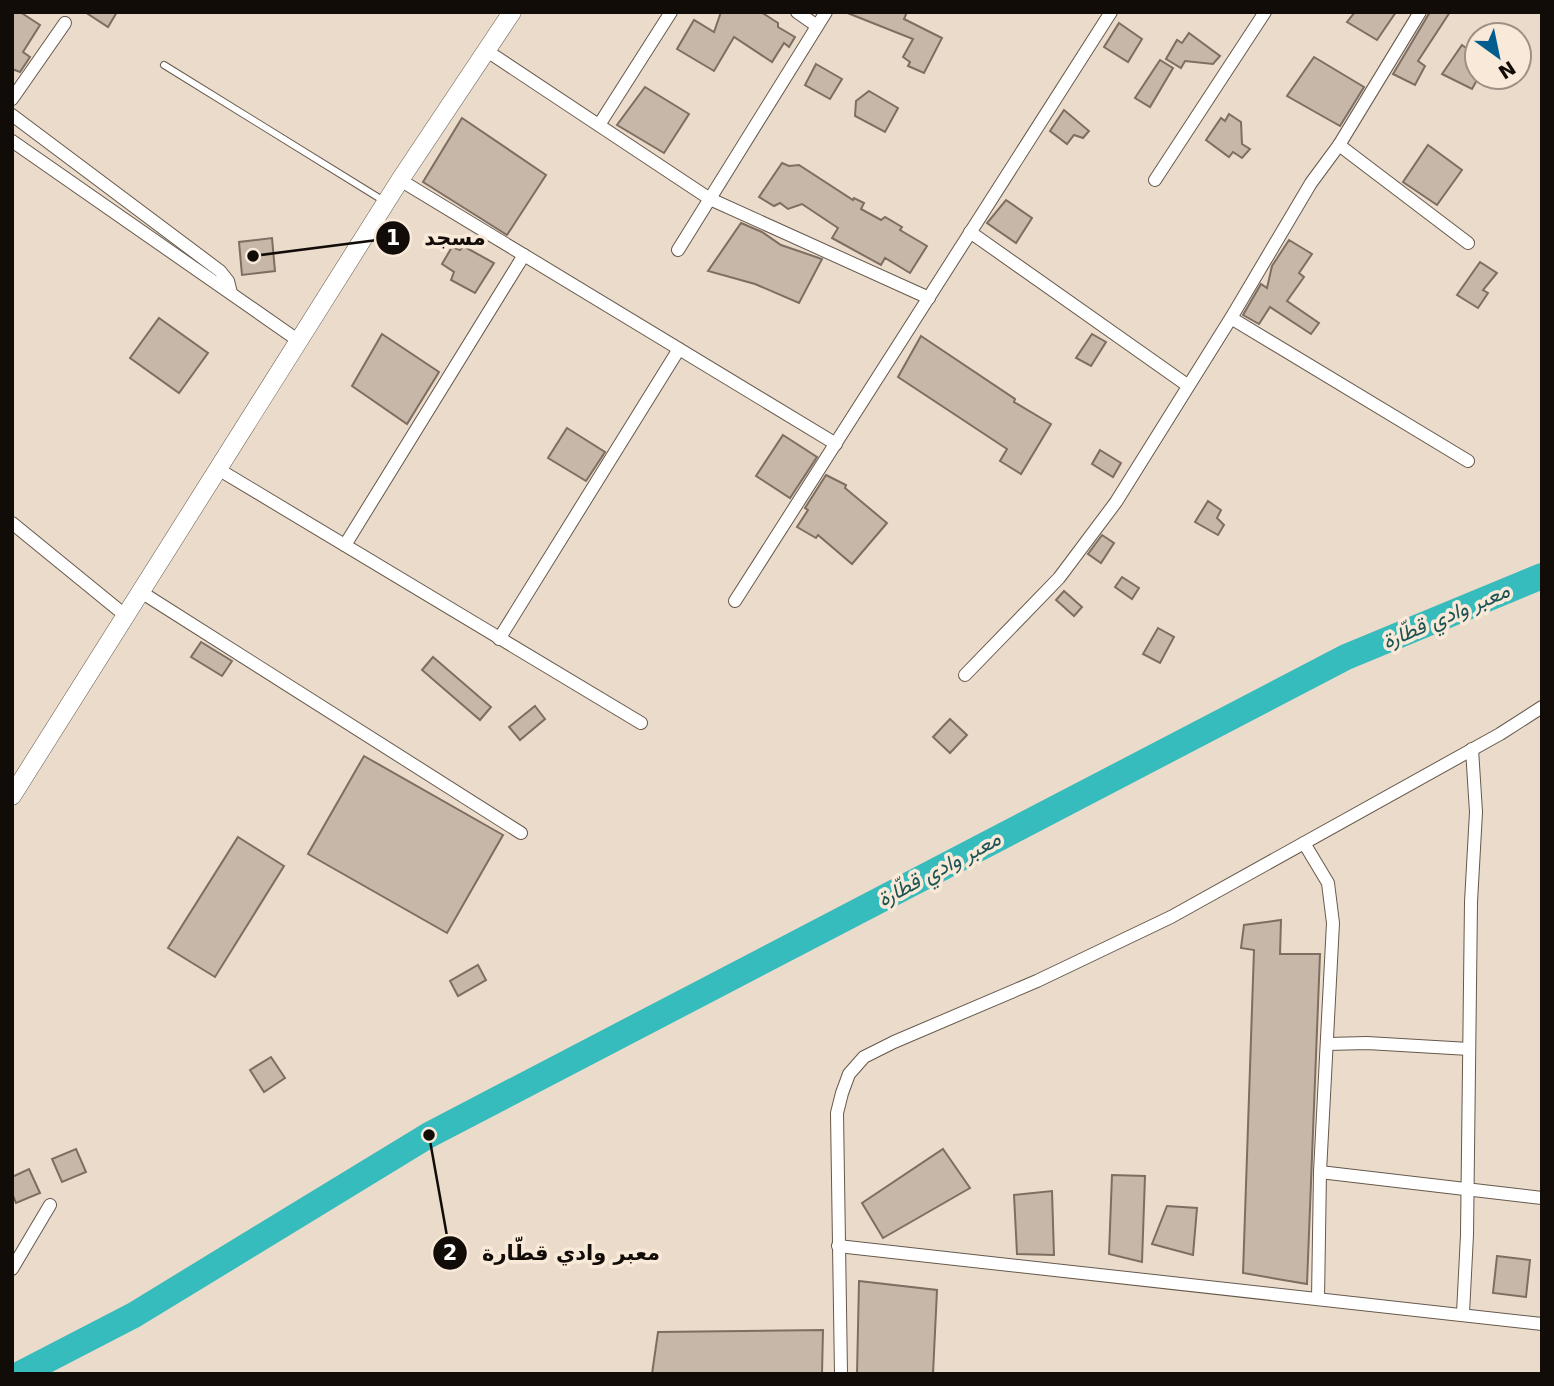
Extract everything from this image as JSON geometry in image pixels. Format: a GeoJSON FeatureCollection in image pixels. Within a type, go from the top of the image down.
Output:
{"type":"FeatureCollection","features":[{"type":"Feature","properties":{"kind":"street"},"geometry":{"type":"LineString","coordinates":[[12,796],[400,180],[512,12]]}},
{"type":"Feature","properties":{"kind":"street"},"geometry":{"type":"LineString","coordinates":[[599,125],[671,12]]}},
{"type":"Feature","properties":{"kind":"street"},"geometry":{"type":"LineString","coordinates":[[797,12],[817,26]]}},
{"type":"Feature","properties":{"kind":"street"},"geometry":{"type":"LineString","coordinates":[[678,250],[826,12]]}},
{"type":"Feature","properties":{"kind":"street"},"geometry":{"type":"LineString","coordinates":[[735,601],[1111,12]]}},
{"type":"Feature","properties":{"kind":"street"},"geometry":{"type":"LineString","coordinates":[[1155,180],[1265,12]]}},
{"type":"Feature","properties":{"kind":"street"},"geometry":{"type":"LineString","coordinates":[[965,675],[1059,578],[1116,502],[1231,318],[1311,183],[1339,145],[1420,12]]}},
{"type":"Feature","properties":{"kind":"street"},"geometry":{"type":"LineString","coordinates":[[12,99],[65,23]]}},
{"type":"Feature","properties":{"kind":"street"},"geometry":{"type":"LineString","coordinates":[[487,51],[710,199],[929,298]]}},
{"type":"Feature","properties":{"kind":"street"},"geometry":{"type":"LineString","coordinates":[[12,115],[220,271],[228,281],[231,293]]}},
{"type":"Feature","properties":{"kind":"street"},"geometry":{"type":"LineString","coordinates":[[12,141],[299,341]]}},
{"type":"Feature","properties":{"kind":"street"},"geometry":{"type":"LineString","coordinates":[[1339,145],[1468,243]]}},
{"type":"Feature","properties":{"kind":"street"},"geometry":{"type":"LineString","coordinates":[[400,180],[836,444]]}},
{"type":"Feature","properties":{"kind":"street"},"geometry":{"type":"LineString","coordinates":[[970,232],[1187,385]]}},
{"type":"Feature","properties":{"kind":"street"},"geometry":{"type":"LineString","coordinates":[[345,545],[524,255]]}},
{"type":"Feature","properties":{"kind":"street"},"geometry":{"type":"LineString","coordinates":[[1231,318],[1468,461]]}},
{"type":"Feature","properties":{"kind":"street"},"geometry":{"type":"LineString","coordinates":[[499,639],[678,349]]}},
{"type":"Feature","properties":{"kind":"street"},"geometry":{"type":"LineString","coordinates":[[218,469],[640,723]]}},
{"type":"Feature","properties":{"kind":"street"},"geometry":{"type":"LineString","coordinates":[[12,523],[126,616]]}},
{"type":"Feature","properties":{"kind":"street"},"geometry":{"type":"LineString","coordinates":[[141,592],[521,833]]}},
{"type":"Feature","properties":{"kind":"street"},"geometry":{"type":"LineString","coordinates":[[841,1374],[837,1113],[849,1074],[864,1056],[1037,981],[1171,917],[1542,707]]}},
{"type":"Feature","properties":{"kind":"street"},"geometry":{"type":"LineString","coordinates":[[1463,1313],[1467,1235],[1471,902],[1476,812],[1472,749]]}},
{"type":"Feature","properties":{"kind":"street"},"geometry":{"type":"LineString","coordinates":[[1304,843],[1322,872],[1331,896],[1333,923],[1320,1171],[1318,1298]]}},
{"type":"Feature","properties":{"kind":"street"},"geometry":{"type":"LineString","coordinates":[[1327,1044],[1469,1049]]}},
{"type":"Feature","properties":{"kind":"street"},"geometry":{"type":"LineString","coordinates":[[1320,1171],[1542,1198]]}},
{"type":"Feature","properties":{"kind":"street"},"geometry":{"type":"LineString","coordinates":[[12,1269],[50,1205]]}},
{"type":"Feature","properties":{"kind":"street"},"geometry":{"type":"LineString","coordinates":[[838,1246],[1463,1313],[1542,1324]]}},
{"type":"Feature","properties":{"kind":"lane"},"geometry":{"type":"LineString","coordinates":[[164,65],[386,202]]}},
{"type":"Feature","properties":{"kind":"building"},"geometry":{"type":"Polygon","coordinates":[[[12,12],[20,12],[40,25],[23,52],[30,57],[20,72],[12,69],[12,12]]]}},
{"type":"Feature","properties":{"kind":"building"},"geometry":{"type":"Polygon","coordinates":[[[85,12],[117,12],[108,27],[85,12]]]}},
{"type":"Feature","properties":{"kind":"building"},"geometry":{"type":"Polygon","coordinates":[[[721,12],[761,12],[795,37],[789,47],[784,43],[772,62],[734,37],[714,71],[677,49],[694,20],[714,32],[721,12]]]}},
{"type":"Feature","properties":{"kind":"building"},"geometry":{"type":"Polygon","coordinates":[[[845,12],[907,12],[904,19],[942,38],[924,73],[908,66],[910,62],[903,57],[913,39],[845,12]]]}},
{"type":"Feature","properties":{"kind":"building"},"geometry":{"type":"Polygon","coordinates":[[[1355,12],[1396,12],[1377,40],[1347,22],[1355,12]]]}},
{"type":"Feature","properties":{"kind":"building"},"geometry":{"type":"Polygon","coordinates":[[[1430,12],[1450,12],[1418,61],[1425,66],[1415,85],[1393,74],[1430,12]]]}},
{"type":"Feature","properties":{"kind":"building"},"geometry":{"type":"Polygon","coordinates":[[[1119,23],[1142,39],[1128,62],[1104,47],[1119,23]]]}},
{"type":"Feature","properties":{"kind":"building"},"geometry":{"type":"Polygon","coordinates":[[[1189,33],[1220,56],[1213,64],[1185,61],[1181,68],[1166,59],[1177,40],[1182,43],[1189,33]]]}},
{"type":"Feature","properties":{"kind":"building"},"geometry":{"type":"Polygon","coordinates":[[[1462,45],[1463,84],[1442,74],[1462,45]]]}},
{"type":"Feature","properties":{"kind":"building"},"geometry":{"type":"Polygon","coordinates":[[[1314,57],[1364,87],[1340,126],[1287,96],[1314,57]]]}},
{"type":"Feature","properties":{"kind":"building"},"geometry":{"type":"Polygon","coordinates":[[[1160,60],[1173,68],[1150,107],[1135,98],[1160,60]]]}},
{"type":"Feature","properties":{"kind":"building"},"geometry":{"type":"Polygon","coordinates":[[[816,64],[842,79],[830,99],[805,85],[816,64]]]}},
{"type":"Feature","properties":{"kind":"building"},"geometry":{"type":"Polygon","coordinates":[[[645,87],[689,114],[664,153],[617,125],[645,87]]]}},
{"type":"Feature","properties":{"kind":"building"},"geometry":{"type":"Polygon","coordinates":[[[869,91],[898,108],[885,132],[855,116],[856,101],[869,91]]]}},
{"type":"Feature","properties":{"kind":"building"},"geometry":{"type":"Polygon","coordinates":[[[1064,110],[1089,131],[1083,138],[1074,135],[1067,144],[1050,131],[1064,110]]]}},
{"type":"Feature","properties":{"kind":"building"},"geometry":{"type":"Polygon","coordinates":[[[1229,114],[1241,122],[1242,144],[1250,149],[1242,158],[1233,152],[1229,157],[1206,140],[1221,118],[1225,121],[1229,114]]]}},
{"type":"Feature","properties":{"kind":"building"},"geometry":{"type":"Polygon","coordinates":[[[462,118],[546,175],[507,235],[423,182],[462,118]]]}},
{"type":"Feature","properties":{"kind":"building"},"geometry":{"type":"Polygon","coordinates":[[[1428,145],[1462,170],[1437,205],[1403,182],[1428,145]]]}},
{"type":"Feature","properties":{"kind":"building"},"geometry":{"type":"Polygon","coordinates":[[[782,163],[789,166],[799,165],[853,200],[854,198],[864,203],[861,209],[881,220],[885,217],[902,227],[900,230],[927,246],[910,273],[885,258],[881,265],[832,238],[838,228],[802,204],[788,209],[780,203],[774,206],[759,197],[782,163]]]}},
{"type":"Feature","properties":{"kind":"building"},"geometry":{"type":"Polygon","coordinates":[[[1006,200],[1032,218],[1016,243],[987,223],[1006,200]]]}},
{"type":"Feature","properties":{"kind":"building"},"geometry":{"type":"Polygon","coordinates":[[[741,223],[762,232],[781,245],[822,259],[799,303],[755,284],[708,271],[741,223]]]}},
{"type":"Feature","properties":{"kind":"building"},"geometry":{"type":"Polygon","coordinates":[[[272,238],[275,271],[242,275],[239,242],[272,238]]]}},
{"type":"Feature","properties":{"kind":"building"},"geometry":{"type":"Polygon","coordinates":[[[1289,240],[1312,254],[1299,273],[1304,277],[1287,301],[1319,323],[1311,334],[1270,307],[1259,324],[1243,315],[1261,284],[1267,288],[1272,266],[1289,240]]]}},
{"type":"Feature","properties":{"kind":"building"},"geometry":{"type":"Polygon","coordinates":[[[463,246],[494,263],[475,293],[451,280],[454,272],[442,264],[452,247],[460,250],[463,246]]]}},
{"type":"Feature","properties":{"kind":"building"},"geometry":{"type":"Polygon","coordinates":[[[1480,262],[1497,273],[1483,290],[1488,293],[1478,308],[1457,295],[1480,262]]]}},
{"type":"Feature","properties":{"kind":"building"},"geometry":{"type":"Polygon","coordinates":[[[159,318],[208,353],[179,393],[130,358],[159,318]]]}},
{"type":"Feature","properties":{"kind":"building"},"geometry":{"type":"Polygon","coordinates":[[[382,334],[439,372],[407,424],[352,386],[382,334]]]}},
{"type":"Feature","properties":{"kind":"building"},"geometry":{"type":"Polygon","coordinates":[[[1092,334],[1106,342],[1091,366],[1076,358],[1092,334]]]}},
{"type":"Feature","properties":{"kind":"building"},"geometry":{"type":"Polygon","coordinates":[[[921,336],[1015,399],[1014,402],[1051,424],[1021,474],[1000,461],[1007,449],[898,377],[921,336]]]}},
{"type":"Feature","properties":{"kind":"building"},"geometry":{"type":"Polygon","coordinates":[[[567,428],[605,452],[586,481],[548,458],[567,428]]]}},
{"type":"Feature","properties":{"kind":"building"},"geometry":{"type":"Polygon","coordinates":[[[783,435],[817,457],[790,498],[756,476],[783,435]]]}},
{"type":"Feature","properties":{"kind":"building"},"geometry":{"type":"Polygon","coordinates":[[[1100,450],[1121,463],[1113,477],[1092,464],[1100,450]]]}},
{"type":"Feature","properties":{"kind":"building"},"geometry":{"type":"Polygon","coordinates":[[[826,475],[846,485],[845,488],[887,523],[852,564],[818,535],[816,538],[797,527],[808,510],[805,508],[826,475]]]}},
{"type":"Feature","properties":{"kind":"building"},"geometry":{"type":"Polygon","coordinates":[[[1208,501],[1221,510],[1217,518],[1224,525],[1218,535],[1195,522],[1208,501]]]}},
{"type":"Feature","properties":{"kind":"building"},"geometry":{"type":"Polygon","coordinates":[[[1102,535],[1114,543],[1101,563],[1088,554],[1102,535]]]}},
{"type":"Feature","properties":{"kind":"building"},"geometry":{"type":"Polygon","coordinates":[[[1122,577],[1139,588],[1132,599],[1115,587],[1122,577]]]}},
{"type":"Feature","properties":{"kind":"building"},"geometry":{"type":"Polygon","coordinates":[[[1064,591],[1082,607],[1074,616],[1056,600],[1064,591]]]}},
{"type":"Feature","properties":{"kind":"building"},"geometry":{"type":"Polygon","coordinates":[[[1158,628],[1174,637],[1160,663],[1143,654],[1158,628]]]}},
{"type":"Feature","properties":{"kind":"building"},"geometry":{"type":"Polygon","coordinates":[[[201,642],[232,661],[222,676],[191,657],[201,642]]]}},
{"type":"Feature","properties":{"kind":"building"},"geometry":{"type":"Polygon","coordinates":[[[433,657],[491,707],[480,720],[422,670],[433,657]]]}},
{"type":"Feature","properties":{"kind":"building"},"geometry":{"type":"Polygon","coordinates":[[[535,706],[545,719],[520,740],[509,727],[535,706]]]}},
{"type":"Feature","properties":{"kind":"building"},"geometry":{"type":"Polygon","coordinates":[[[950,719],[967,735],[950,753],[933,737],[950,719]]]}},
{"type":"Feature","properties":{"kind":"building"},"geometry":{"type":"Polygon","coordinates":[[[364,756],[503,835],[447,933],[308,854],[364,756]]]}},
{"type":"Feature","properties":{"kind":"building"},"geometry":{"type":"Polygon","coordinates":[[[238,837],[284,866],[215,977],[168,948],[238,837]]]}},
{"type":"Feature","properties":{"kind":"building"},"geometry":{"type":"Polygon","coordinates":[[[1281,920],[1280,954],[1320,954],[1307,1284],[1243,1273],[1254,950],[1241,948],[1244,925],[1281,920]]]}},
{"type":"Feature","properties":{"kind":"building"},"geometry":{"type":"Polygon","coordinates":[[[478,965],[486,980],[458,996],[450,981],[478,965]]]}},
{"type":"Feature","properties":{"kind":"building"},"geometry":{"type":"Polygon","coordinates":[[[271,1057],[285,1078],[264,1092],[250,1070],[271,1057]]]}},
{"type":"Feature","properties":{"kind":"building"},"geometry":{"type":"Polygon","coordinates":[[[76,1149],[86,1172],[62,1182],[52,1159],[76,1149]]]}},
{"type":"Feature","properties":{"kind":"building"},"geometry":{"type":"Polygon","coordinates":[[[943,1149],[970,1188],[883,1238],[862,1203],[943,1149]]]}},
{"type":"Feature","properties":{"kind":"building"},"geometry":{"type":"Polygon","coordinates":[[[29,1169],[40,1193],[16,1203],[12,1193],[12,1177],[29,1169]]]}},
{"type":"Feature","properties":{"kind":"building"},"geometry":{"type":"Polygon","coordinates":[[[1112,1175],[1145,1176],[1142,1262],[1109,1254],[1112,1175]]]}},
{"type":"Feature","properties":{"kind":"building"},"geometry":{"type":"Polygon","coordinates":[[[1052,1191],[1054,1255],[1017,1254],[1014,1195],[1052,1191]]]}},
{"type":"Feature","properties":{"kind":"building"},"geometry":{"type":"Polygon","coordinates":[[[1167,1206],[1197,1208],[1193,1255],[1152,1244],[1167,1206]]]}},
{"type":"Feature","properties":{"kind":"building"},"geometry":{"type":"Polygon","coordinates":[[[1497,1256],[1530,1260],[1526,1297],[1493,1293],[1497,1256]]]}},
{"type":"Feature","properties":{"kind":"building"},"geometry":{"type":"Polygon","coordinates":[[[859,1281],[937,1290],[933,1374],[857,1374],[859,1281]]]}},
{"type":"Feature","properties":{"kind":"building"},"geometry":{"type":"Polygon","coordinates":[[[823,1330],[822,1374],[652,1374],[658,1332],[823,1330]]]}},
{"type":"Feature","properties":{"kind":"waterway","name":"معبر وادي قطّارة"},"geometry":{"type":"LineString","coordinates":[[20,1374],[134,1315],[429,1135],[1346,657],[1542,576]]}},
{"type":"Feature","properties":{"kind":"place","name":"مسجد"},"geometry":{"type":"Point","coordinates":[253,256]}},
{"type":"Feature","properties":{"kind":"place","name":"معبر وادي قطّارة"},"geometry":{"type":"Point","coordinates":[429,1135]}}]}
